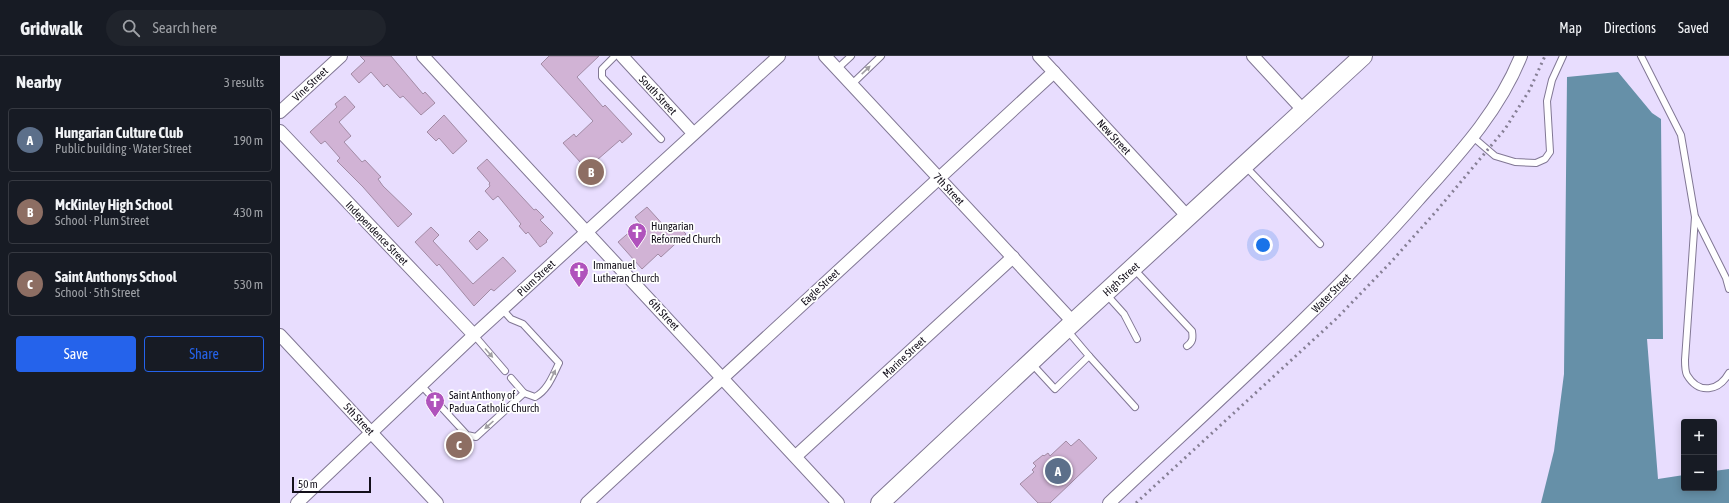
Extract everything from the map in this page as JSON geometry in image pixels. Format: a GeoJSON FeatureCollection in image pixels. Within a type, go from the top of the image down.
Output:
{"type":"FeatureCollection","features":[{"type":"Feature","properties":{"kind":"street","name":"Vine Street"},"geometry":{"type":"LineString","coordinates":[[280,112],[341,56]]}},
{"type":"Feature","properties":{"kind":"street","name":"6th Street"},"geometry":{"type":"LineString","coordinates":[[423,56],[723,377],[838,503]]}},
{"type":"Feature","properties":{"kind":"street","name":"South Street"},"geometry":{"type":"LineString","coordinates":[[622,56],[693,133]]}},
{"type":"Feature","properties":{"kind":"street","name":"Plum Street"},"geometry":{"type":"LineString","coordinates":[[297,503],[502,309],[779,56]]}},
{"type":"Feature","properties":{"kind":"street","name":"7th Street"},"geometry":{"type":"LineString","coordinates":[[824,56],[1013,258],[1070,325]]}},
{"type":"Feature","properties":{"kind":"street","name":"New Street"},"geometry":{"type":"LineString","coordinates":[[1039,56],[1188,217]]}},
{"type":"Feature","properties":{"kind":"street"},"geometry":{"type":"LineString","coordinates":[[1253,56],[1304,111]]}},
{"type":"Feature","properties":{"kind":"street","name":"High Street"},"geometry":{"type":"LineString","coordinates":[[880,503],[1030,362],[1363,56]]}},
{"type":"Feature","properties":{"kind":"street","name":"Water Street"},"geometry":{"type":"LineString","coordinates":[[1109,503],[1331,294],[1388,234],[1474,138],[1494,108],[1521,56]]}},
{"type":"Feature","properties":{"kind":"street","name":"Eagle Street"},"geometry":{"type":"LineString","coordinates":[[587,503],[1054,72]]}},
{"type":"Feature","properties":{"kind":"street","name":"Independence Street"},"geometry":{"type":"LineString","coordinates":[[280,132],[474,335]]}},
{"type":"Feature","properties":{"kind":"street","name":"Marine Street"},"geometry":{"type":"LineString","coordinates":[[796,456],[1013,258]]}},
{"type":"Feature","properties":{"kind":"street","name":"5th Street"},"geometry":{"type":"LineString","coordinates":[[280,335],[437,503]]}},
{"type":"Feature","properties":{"kind":"lane"},"geometry":{"type":"LineString","coordinates":[[615,56],[602,69],[602,77],[661,139]]}},
{"type":"Feature","properties":{"kind":"lane"},"geometry":{"type":"LineString","coordinates":[[837,70],[851,56]]}},
{"type":"Feature","properties":{"kind":"lane"},"geometry":{"type":"LineString","coordinates":[[851,85],[881,56]]}},
{"type":"Feature","properties":{"kind":"lane"},"geometry":{"type":"LineString","coordinates":[[1474,138],[1495,156],[1515,162],[1536,163],[1545,159],[1550,152],[1547,101],[1552,80],[1563,56]]}},
{"type":"Feature","properties":{"kind":"lane"},"geometry":{"type":"LineString","coordinates":[[1641,56],[1681,135],[1695,217],[1685,360],[1686,374],[1695,386],[1709,390],[1724,383],[1729,373]]}},
{"type":"Feature","properties":{"kind":"lane"},"geometry":{"type":"LineString","coordinates":[[1244,166],[1320,244]]}},
{"type":"Feature","properties":{"kind":"lane"},"geometry":{"type":"LineString","coordinates":[[1695,217],[1726,278],[1729,289]]}},
{"type":"Feature","properties":{"kind":"lane"},"geometry":{"type":"LineString","coordinates":[[1133,268],[1192,330],[1193,338],[1191,343],[1187,346]]}},
{"type":"Feature","properties":{"kind":"lane"},"geometry":{"type":"LineString","coordinates":[[1105,293],[1124,314],[1137,339]]}},
{"type":"Feature","properties":{"kind":"lane"},"geometry":{"type":"LineString","coordinates":[[502,309],[511,319],[523,324],[559,363],[551,380],[540,394],[535,397],[524,393],[511,378]]}},
{"type":"Feature","properties":{"kind":"lane"},"geometry":{"type":"LineString","coordinates":[[1070,325],[1090,356],[1135,407]]}},
{"type":"Feature","properties":{"kind":"lane"},"geometry":{"type":"LineString","coordinates":[[474,335],[505,371]]}},
{"type":"Feature","properties":{"kind":"lane"},"geometry":{"type":"LineString","coordinates":[[1030,362],[1055,389],[1090,356]]}},
{"type":"Feature","properties":{"kind":"lane"},"geometry":{"type":"LineString","coordinates":[[421,385],[467,435],[472,438],[476,437],[524,393]]}},
{"type":"Feature","properties":{"kind":"water"},"geometry":{"type":"Polygon","coordinates":[[[1618,72],[1652,113],[1661,119],[1663,339],[1647,339],[1658,479],[1681,475],[1681,491],[1717,491],[1717,471],[1729,469],[1729,503],[1541,503],[1554,451],[1564,374],[1567,77],[1618,72]]]}},
{"type":"Feature","properties":{"kind":"building"},"geometry":{"type":"Polygon","coordinates":[[[360,56],[391,56],[423,94],[425,92],[435,103],[421,115],[403,96],[400,98],[387,84],[384,87],[371,72],[359,83],[351,74],[365,61],[360,56]]]}},
{"type":"Feature","properties":{"kind":"building"},"geometry":{"type":"Polygon","coordinates":[[[549,56],[599,56],[577,77],[603,107],[605,105],[632,134],[622,143],[620,140],[597,160],[600,164],[590,173],[563,143],[574,134],[576,137],[593,121],[541,64],[549,56]]]}},
{"type":"Feature","properties":{"kind":"building"},"geometry":{"type":"Polygon","coordinates":[[[345,96],[355,107],[339,122],[351,136],[344,142],[362,162],[365,160],[381,177],[378,179],[383,186],[412,214],[398,227],[363,187],[337,161],[340,158],[325,141],[321,144],[310,132],[337,107],[335,104],[345,96]]]}},
{"type":"Feature","properties":{"kind":"building"},"geometry":{"type":"Polygon","coordinates":[[[444,115],[467,141],[453,154],[439,138],[436,141],[427,132],[444,115]]]}},
{"type":"Feature","properties":{"kind":"building"},"geometry":{"type":"Polygon","coordinates":[[[487,159],[534,210],[536,209],[544,217],[540,220],[553,233],[546,241],[547,242],[540,247],[528,232],[526,234],[519,226],[521,224],[498,196],[493,200],[485,191],[490,186],[490,183],[477,168],[487,159]]]}},
{"type":"Feature","properties":{"kind":"building"},"geometry":{"type":"Polygon","coordinates":[[[647,207],[667,229],[675,222],[686,234],[661,257],[658,254],[642,269],[618,242],[640,223],[635,217],[647,207]]]}},
{"type":"Feature","properties":{"kind":"building"},"geometry":{"type":"Polygon","coordinates":[[[431,227],[439,235],[433,241],[473,284],[503,257],[516,271],[494,291],[491,289],[474,306],[439,264],[437,266],[415,242],[431,227]]]}},
{"type":"Feature","properties":{"kind":"building"},"geometry":{"type":"Polygon","coordinates":[[[479,231],[488,240],[477,250],[469,241],[479,231]]]}},
{"type":"Feature","properties":{"kind":"building"},"geometry":{"type":"Polygon","coordinates":[[[1079,439],[1097,458],[1050,503],[1038,503],[1020,484],[1034,472],[1032,470],[1036,466],[1033,463],[1043,455],[1044,456],[1048,453],[1050,456],[1066,441],[1071,446],[1079,439]]]}},
{"type":"Feature","properties":{"kind":"railway"},"geometry":{"type":"LineString","coordinates":[[1136,503],[1336,319],[1392,261],[1439,208],[1505,129],[1529,91],[1545,56]]}},
{"type":"Feature","properties":{"kind":"place","name":"McKinley High School"},"geometry":{"type":"Point","coordinates":[591,172]}},
{"type":"Feature","properties":{"kind":"place","name":"Hungarian Reformed Church"},"geometry":{"type":"Point","coordinates":[637,249]}},
{"type":"Feature","properties":{"kind":"place","name":"Immanuel Lutheran Church"},"geometry":{"type":"Point","coordinates":[579,288]}},
{"type":"Feature","properties":{"kind":"place","name":"Saint Anthony of Padua Catholic Church"},"geometry":{"type":"Point","coordinates":[435,418]}},
{"type":"Feature","properties":{"kind":"place","name":"Saint Anthonys School"},"geometry":{"type":"Point","coordinates":[459,445]}},
{"type":"Feature","properties":{"kind":"place","name":"Hungarian Culture Club"},"geometry":{"type":"Point","coordinates":[1058,471]}}]}
